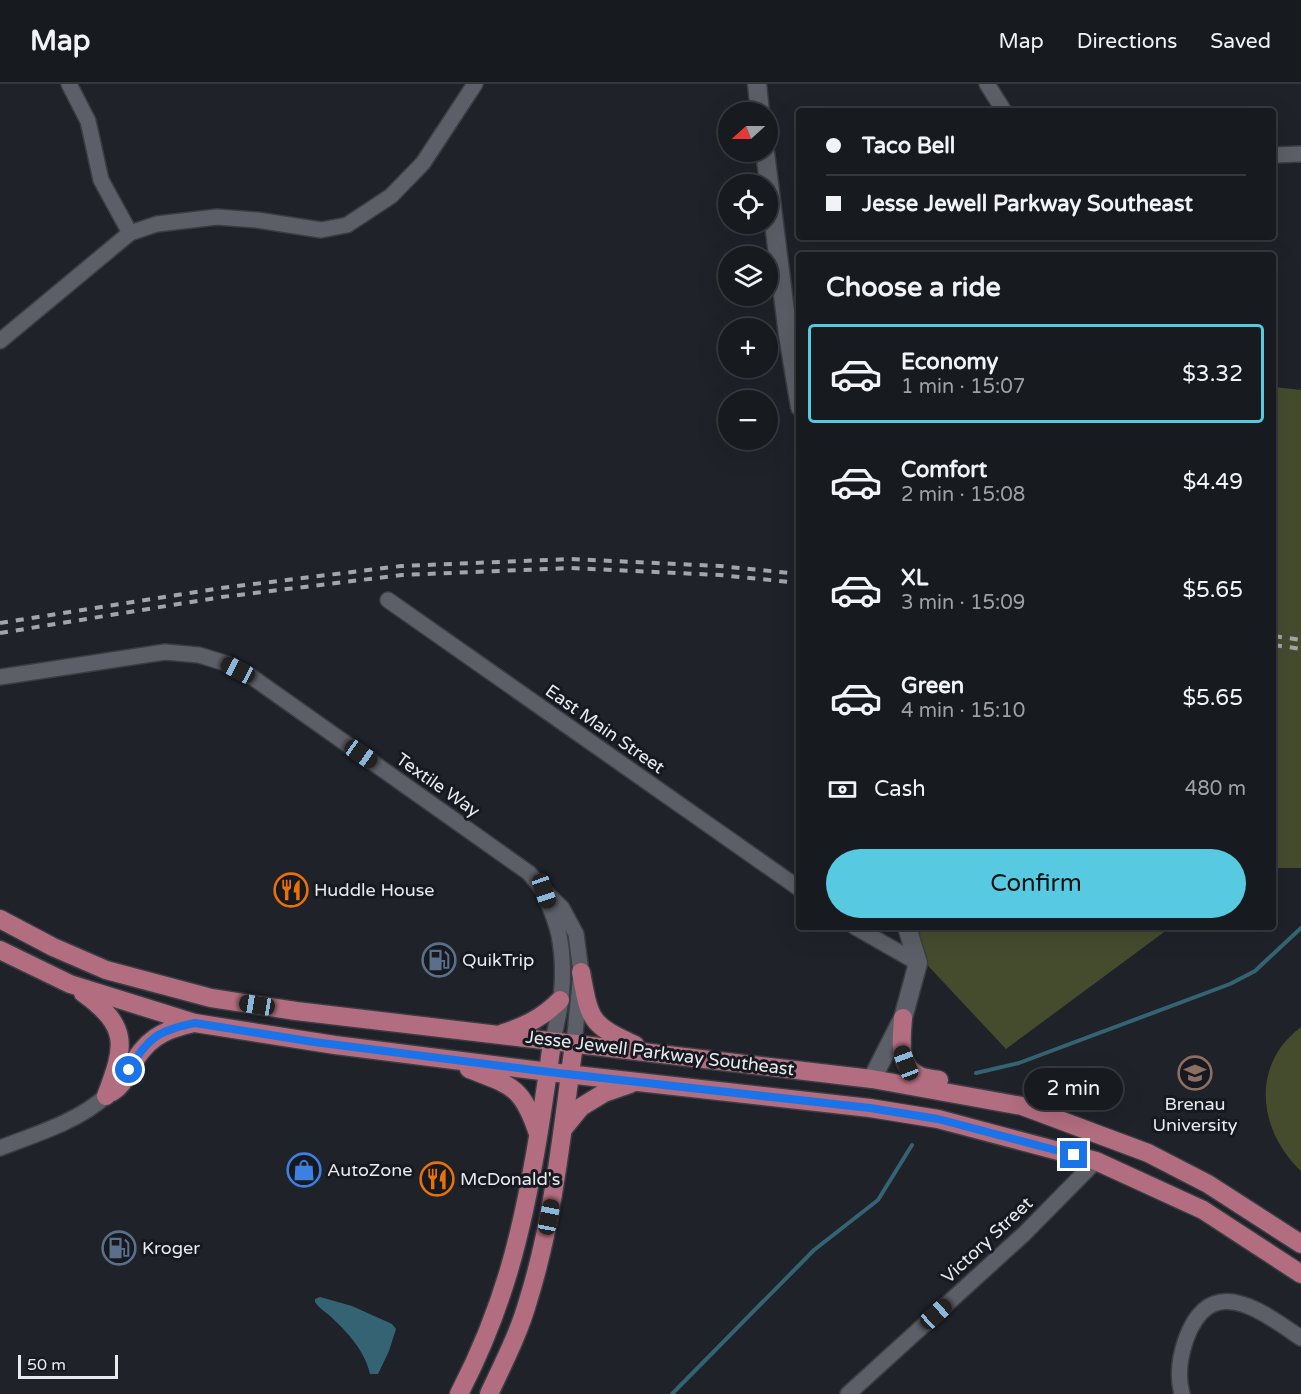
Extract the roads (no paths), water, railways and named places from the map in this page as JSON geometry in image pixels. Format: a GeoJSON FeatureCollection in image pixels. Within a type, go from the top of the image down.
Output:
{"type":"FeatureCollection","features":[{"type":"Feature","properties":{"kind":"main road","name":"Jesse Jewell Parkway Southeast"},"geometry":{"type":"LineString","coordinates":[[0,919],[53,947],[106,970],[211,998],[296,1011],[872,1079],[1022,1106],[1148,1153],[1208,1184],[1301,1244]]}},
{"type":"Feature","properties":{"kind":"main road","name":"Jesse Jewell Parkway Southeast"},"geometry":{"type":"LineString","coordinates":[[0,950],[70,984],[195,1023],[264,1035],[442,1059],[870,1108],[938,1119],[1096,1161],[1203,1210],[1301,1274]]}},
{"type":"Feature","properties":{"kind":"main road"},"geometry":{"type":"LineString","coordinates":[[581,972],[588,1010],[601,1028],[650,1052]]}},
{"type":"Feature","properties":{"kind":"main road"},"geometry":{"type":"LineString","coordinates":[[70,984],[102,1006],[113,1019],[118,1032],[120,1050],[106,1096]]}},
{"type":"Feature","properties":{"kind":"main road"},"geometry":{"type":"LineString","coordinates":[[498,1034],[522,1027],[547,1014],[560,1000]]}},
{"type":"Feature","properties":{"kind":"main road"},"geometry":{"type":"LineString","coordinates":[[903,1018],[901,1050],[906,1063],[913,1072],[920,1076],[965,1086],[981,1098]]}},
{"type":"Feature","properties":{"kind":"main road"},"geometry":{"type":"LineString","coordinates":[[106,1096],[121,1087],[140,1051],[148,1041],[176,1027],[195,1023]]}},
{"type":"Feature","properties":{"kind":"main road"},"geometry":{"type":"LineString","coordinates":[[459,1394],[490,1330],[513,1261],[528,1195],[552,1042]]}},
{"type":"Feature","properties":{"kind":"main road"},"geometry":{"type":"LineString","coordinates":[[489,1394],[528,1304],[536,1275],[555,1188],[574,1044]]}},
{"type":"Feature","properties":{"kind":"main road"},"geometry":{"type":"LineString","coordinates":[[442,1059],[503,1082],[517,1090],[530,1108],[538,1134]]}},
{"type":"Feature","properties":{"kind":"main road"},"geometry":{"type":"LineString","coordinates":[[562,1130],[588,1102],[604,1093],[638,1082]]}},
{"type":"Feature","properties":{"kind":"street"},"geometry":{"type":"LineString","coordinates":[[69,84],[88,121],[101,180],[130,233]]}},
{"type":"Feature","properties":{"kind":"street"},"geometry":{"type":"LineString","coordinates":[[0,341],[130,233],[157,224],[217,216],[278,222],[321,230],[347,225],[391,196],[423,163],[475,84]]}},
{"type":"Feature","properties":{"kind":"street"},"geometry":{"type":"LineString","coordinates":[[757,84],[759,102]]}},
{"type":"Feature","properties":{"kind":"street"},"geometry":{"type":"LineString","coordinates":[[987,84],[1002,108]]}},
{"type":"Feature","properties":{"kind":"street"},"geometry":{"type":"LineString","coordinates":[[1276,155],[1301,154]]}},
{"type":"Feature","properties":{"kind":"street"},"geometry":{"type":"LineString","coordinates":[[766,162],[796,383]]}},
{"type":"Feature","properties":{"kind":"street","name":"East Main Street"},"geometry":{"type":"LineString","coordinates":[[388,600],[796,886]]}},
{"type":"Feature","properties":{"kind":"street","name":"Textile Way"},"geometry":{"type":"LineString","coordinates":[[0,677],[165,652],[199,655],[225,663],[252,678],[529,873],[562,908],[576,934],[581,972],[574,1044]]}},
{"type":"Feature","properties":{"kind":"street","name":"Textile Way"},"geometry":{"type":"LineString","coordinates":[[544,891],[558,933],[564,974],[552,1042]]}},
{"type":"Feature","properties":{"kind":"street"},"geometry":{"type":"LineString","coordinates":[[860,930],[918,963]]}},
{"type":"Feature","properties":{"kind":"street"},"geometry":{"type":"LineString","coordinates":[[872,1079],[903,1018],[918,963],[908,930]]}},
{"type":"Feature","properties":{"kind":"street"},"geometry":{"type":"LineString","coordinates":[[0,1148],[46,1130],[95,1106],[106,1096]]}},
{"type":"Feature","properties":{"kind":"street","name":"Victory Street"},"geometry":{"type":"LineString","coordinates":[[848,1394],[1024,1234],[1096,1161]]}},
{"type":"Feature","properties":{"kind":"street"},"geometry":{"type":"LineString","coordinates":[[1182,1394],[1179,1384],[1180,1363],[1185,1343],[1191,1326],[1201,1312],[1210,1305],[1234,1302],[1253,1307],[1301,1338]]}},
{"type":"Feature","properties":{"kind":"water"},"geometry":{"type":"Polygon","coordinates":[[[320,1297],[352,1306],[392,1324],[396,1329],[378,1374],[370,1374],[364,1357],[348,1334],[315,1302],[315,1299],[320,1297]]]}},
{"type":"Feature","properties":{"kind":"waterway"},"geometry":{"type":"LineString","coordinates":[[976,1073],[1019,1063],[1230,984],[1255,971],[1301,928]]}},
{"type":"Feature","properties":{"kind":"waterway"},"geometry":{"type":"LineString","coordinates":[[672,1394],[814,1250],[878,1200],[912,1145]]}},
{"type":"Feature","properties":{"kind":"railway"},"geometry":{"type":"LineString","coordinates":[[0,623],[221,588],[401,566],[571,559],[720,566],[796,574]]}},
{"type":"Feature","properties":{"kind":"railway"},"geometry":{"type":"LineString","coordinates":[[0,633],[222,597],[402,575],[571,568],[720,575],[796,583]]}},
{"type":"Feature","properties":{"kind":"railway"},"geometry":{"type":"LineString","coordinates":[[1276,636],[1301,640]]}},
{"type":"Feature","properties":{"kind":"railway"},"geometry":{"type":"LineString","coordinates":[[1276,645],[1301,649]]}},
{"type":"Feature","properties":{"kind":"place","name":"Huddle House"},"geometry":{"type":"Point","coordinates":[291,890]}},
{"type":"Feature","properties":{"kind":"place","name":"QuikTrip"},"geometry":{"type":"Point","coordinates":[439,960]}},
{"type":"Feature","properties":{"kind":"place","name":"Brenau University"},"geometry":{"type":"Point","coordinates":[1195,1073]}},
{"type":"Feature","properties":{"kind":"place","name":"AutoZone"},"geometry":{"type":"Point","coordinates":[304,1170]}},
{"type":"Feature","properties":{"kind":"place","name":"McDonald's"},"geometry":{"type":"Point","coordinates":[437,1179]}},
{"type":"Feature","properties":{"kind":"place","name":"Kroger"},"geometry":{"type":"Point","coordinates":[119,1248]}}]}
